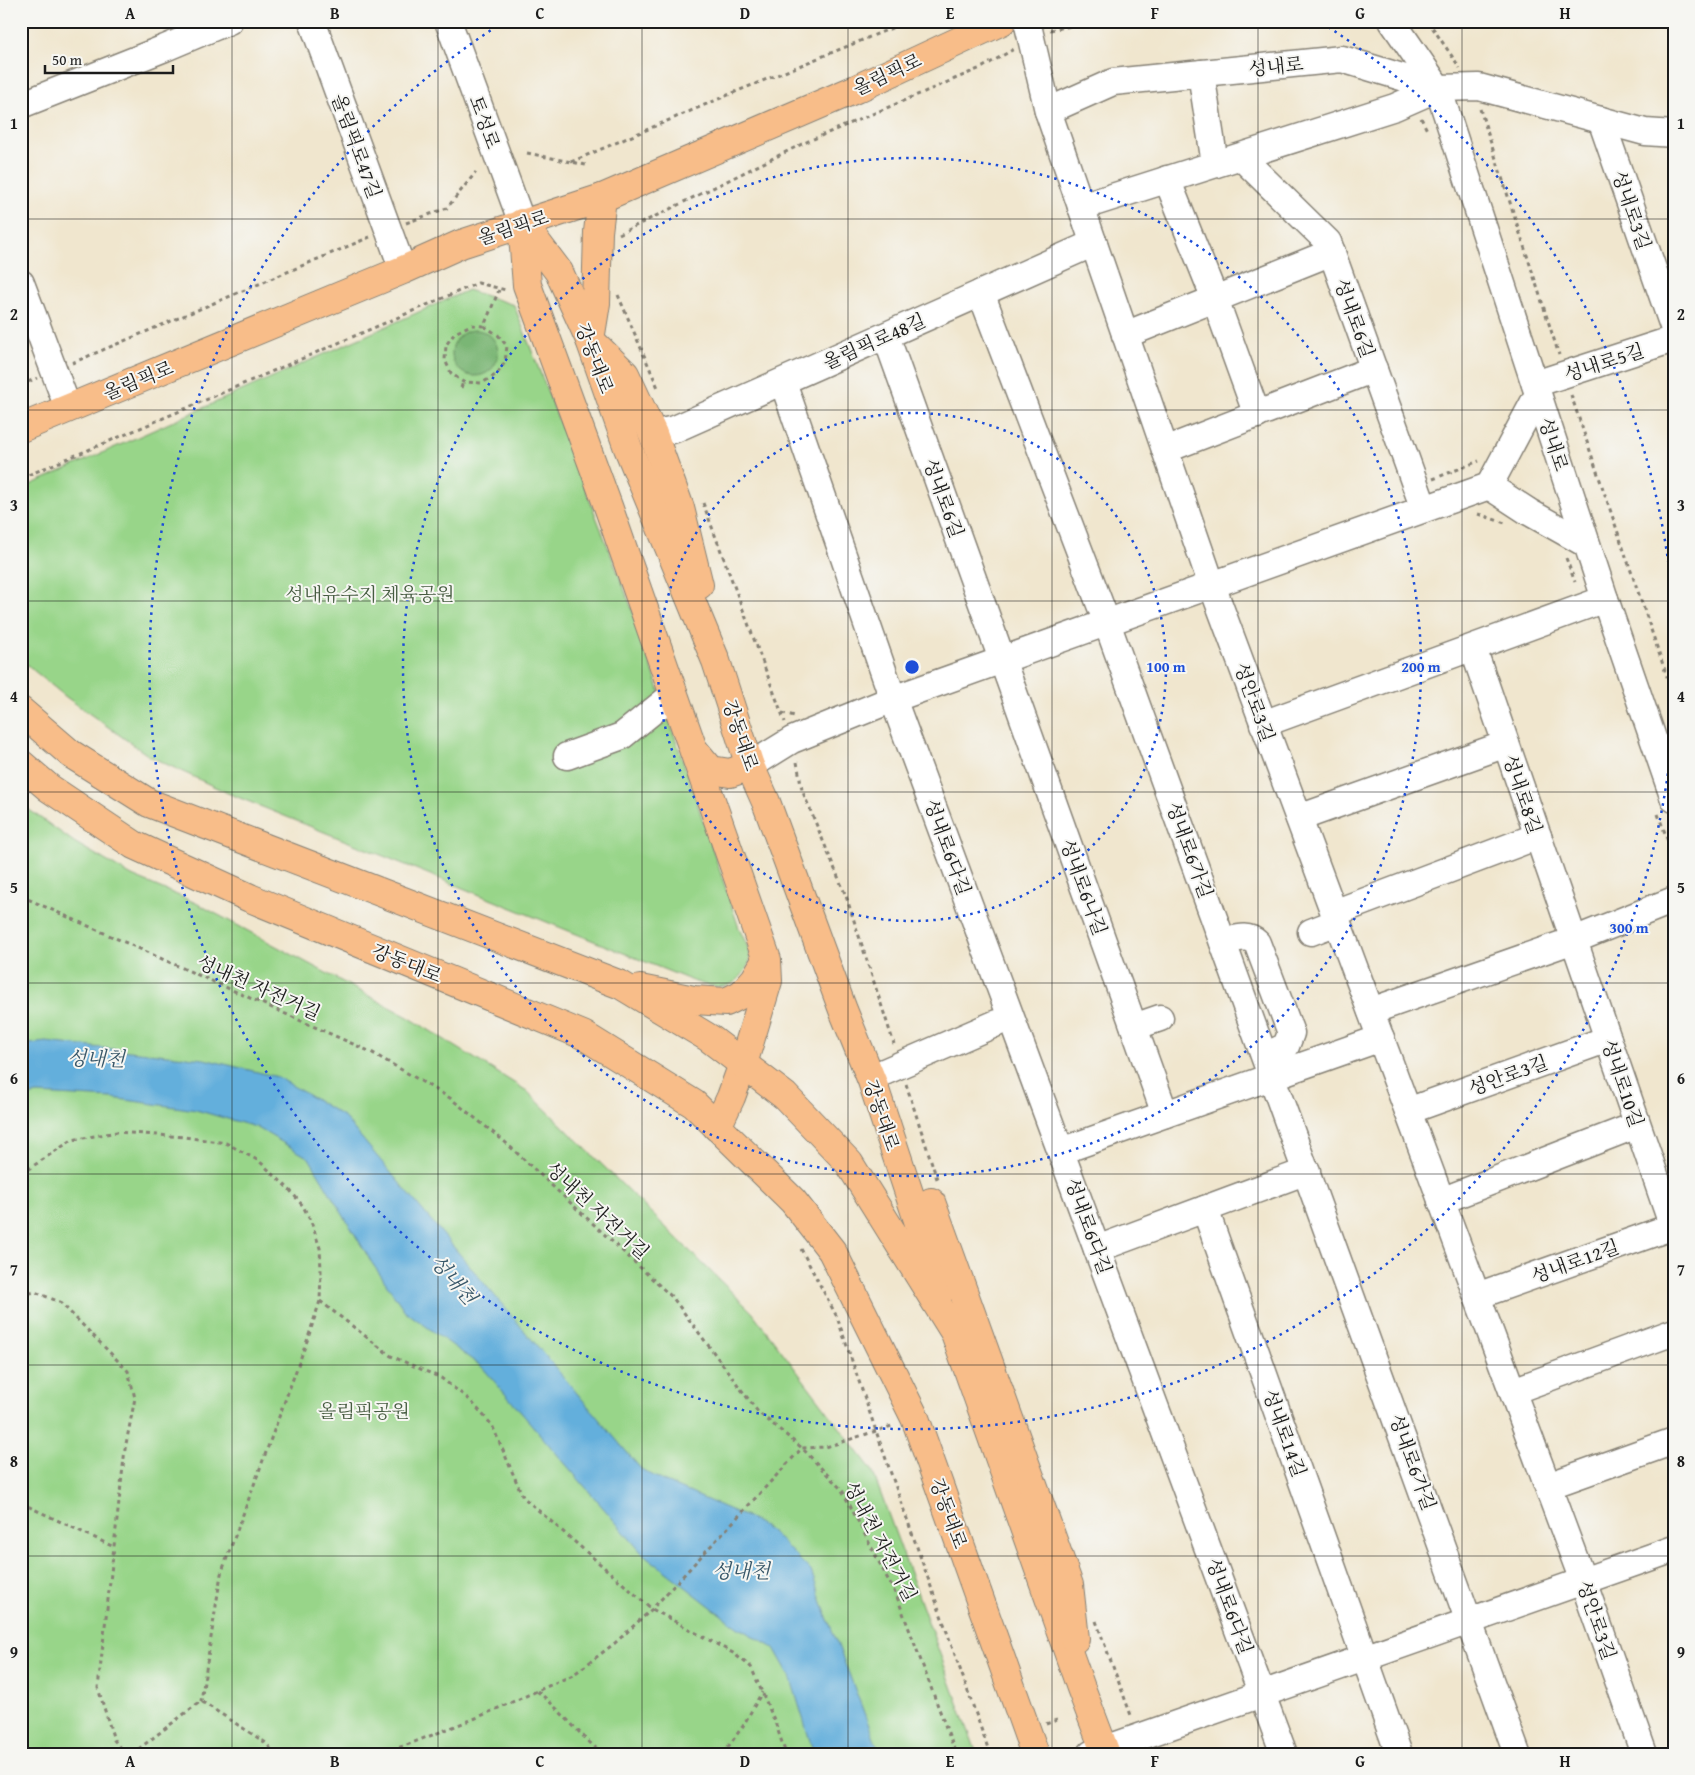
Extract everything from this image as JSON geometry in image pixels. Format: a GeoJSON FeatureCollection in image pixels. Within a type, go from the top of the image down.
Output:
{"type":"FeatureCollection","features":[{"type":"Feature","properties":{"kind":"main road","name":"올림픽로"},"geometry":{"type":"LineString","coordinates":[[21,428],[403,270],[461,244],[602,198],[856,89],[1002,21]]}},
{"type":"Feature","properties":{"kind":"main road"},"geometry":{"type":"LineString","coordinates":[[602,198],[598,232],[596,303],[590,340],[625,374],[653,434],[680,508],[716,662]]}},
{"type":"Feature","properties":{"kind":"main road","name":"강동대로"},"geometry":{"type":"LineString","coordinates":[[522,223],[559,272],[590,340],[628,448],[716,662],[750,766],[785,852],[843,1010],[872,1081],[955,1333],[1081,1688],[1100,1752]]}},
{"type":"Feature","properties":{"kind":"main road","name":"강동대로"},"geometry":{"type":"LineString","coordinates":[[522,223],[527,285],[609,509],[767,960],[768,981],[743,1064]]}},
{"type":"Feature","properties":{"kind":"main road","name":"강동대로"},"geometry":{"type":"LineString","coordinates":[[21,711],[71,754],[149,803],[621,985],[709,1038],[784,1096],[849,1163],[955,1333]]}},
{"type":"Feature","properties":{"kind":"main road"},"geometry":{"type":"LineString","coordinates":[[693,749],[711,770],[730,773],[750,766]]}},
{"type":"Feature","properties":{"kind":"main road","name":"강동대로"},"geometry":{"type":"LineString","coordinates":[[21,764],[49,788],[134,845],[250,898],[583,1035],[694,1104],[718,1127],[793,1201],[806,1235],[832,1251],[915,1418],[1036,1754]]}},
{"type":"Feature","properties":{"kind":"main road"},"geometry":{"type":"LineString","coordinates":[[785,852],[849,973],[1069,1585],[1081,1688]]}},
{"type":"Feature","properties":{"kind":"main road"},"geometry":{"type":"LineString","coordinates":[[621,985],[694,1000],[726,1002],[742,994],[755,979],[767,960]]}},
{"type":"Feature","properties":{"kind":"main road"},"geometry":{"type":"LineString","coordinates":[[718,1127],[732,1097],[743,1064]]}},
{"type":"Feature","properties":{"kind":"street"},"geometry":{"type":"LineString","coordinates":[[21,105],[229,21]]}},
{"type":"Feature","properties":{"kind":"street","name":"올림픽로47길"},"geometry":{"type":"LineString","coordinates":[[312,21],[403,270]]}},
{"type":"Feature","properties":{"kind":"street","name":"토성로"},"geometry":{"type":"LineString","coordinates":[[448,21],[522,223]]}},
{"type":"Feature","properties":{"kind":"street","name":"성내로"},"geometry":{"type":"LineString","coordinates":[[1392,21],[1438,88],[1536,389],[1576,550],[1594,603],[1667,755],[1666,806]]}},
{"type":"Feature","properties":{"kind":"street"},"geometry":{"type":"LineString","coordinates":[[1029,30],[1048,111],[1212,586]]}},
{"type":"Feature","properties":{"kind":"street","name":"성내로"},"geometry":{"type":"LineString","coordinates":[[1201,73],[1342,59],[1438,88]]}},
{"type":"Feature","properties":{"kind":"street"},"geometry":{"type":"LineString","coordinates":[[1048,111],[1114,82],[1201,73],[1215,164]]}},
{"type":"Feature","properties":{"kind":"street"},"geometry":{"type":"LineString","coordinates":[[1081,207],[1395,107],[1438,88],[1479,87],[1645,132],[1674,134]]}},
{"type":"Feature","properties":{"kind":"street","name":"성내로3길"},"geometry":{"type":"LineString","coordinates":[[1601,120],[1674,329]]}},
{"type":"Feature","properties":{"kind":"street","name":"성내로6길"},"geometry":{"type":"LineString","coordinates":[[1241,157],[1328,242],[1424,509]]}},
{"type":"Feature","properties":{"kind":"street"},"geometry":{"type":"LineString","coordinates":[[1167,180],[1215,299],[1257,415]]}},
{"type":"Feature","properties":{"kind":"street","name":"올림픽로48길"},"geometry":{"type":"LineString","coordinates":[[653,434],[675,429],[783,382],[1094,242]]}},
{"type":"Feature","properties":{"kind":"street"},"geometry":{"type":"LineString","coordinates":[[1126,335],[1332,252]]}},
{"type":"Feature","properties":{"kind":"street"},"geometry":{"type":"LineString","coordinates":[[21,283],[68,408]]}},
{"type":"Feature","properties":{"kind":"street"},"geometry":{"type":"LineString","coordinates":[[981,293],[1107,623]]}},
{"type":"Feature","properties":{"kind":"street","name":"성내로6길"},"geometry":{"type":"LineString","coordinates":[[886,336],[1003,660]]}},
{"type":"Feature","properties":{"kind":"street","name":"성내로5길"},"geometry":{"type":"LineString","coordinates":[[1536,389],[1674,339]]}},
{"type":"Feature","properties":{"kind":"street"},"geometry":{"type":"LineString","coordinates":[[1165,450],[1374,369]]}},
{"type":"Feature","properties":{"kind":"street"},"geometry":{"type":"LineString","coordinates":[[783,382],[893,699]]}},
{"type":"Feature","properties":{"kind":"street"},"geometry":{"type":"LineString","coordinates":[[750,766],[792,740],[893,699],[1489,486],[1536,389]]}},
{"type":"Feature","properties":{"kind":"street"},"geometry":{"type":"LineString","coordinates":[[1489,486],[1529,512],[1576,550]]}},
{"type":"Feature","properties":{"kind":"street","name":"성안로3길"},"geometry":{"type":"LineString","coordinates":[[1212,586],[1299,818],[1326,924],[1371,1011],[1583,1581],[1644,1754]]}},
{"type":"Feature","properties":{"kind":"street"},"geometry":{"type":"LineString","coordinates":[[1264,724],[1594,603]]}},
{"type":"Feature","properties":{"kind":"street","name":"성내로6가길"},"geometry":{"type":"LineString","coordinates":[[1107,623],[1223,942],[1231,994],[1269,1066],[1518,1754]]}},
{"type":"Feature","properties":{"kind":"street","name":"성내로8길"},"geometry":{"type":"LineString","coordinates":[[1473,648],[1574,940]]}},
{"type":"Feature","properties":{"kind":"street","name":"성내로6나길"},"geometry":{"type":"LineString","coordinates":[[1003,660],[1148,1022],[1165,1114]]}},
{"type":"Feature","properties":{"kind":"street"},"geometry":{"type":"LineString","coordinates":[[567,756],[622,736],[674,694]]}},
{"type":"Feature","properties":{"kind":"street","name":"성내로6다길"},"geometry":{"type":"LineString","coordinates":[[893,699],[1284,1754]]}},
{"type":"Feature","properties":{"kind":"street"},"geometry":{"type":"LineString","coordinates":[[1299,818],[1506,744]]}},
{"type":"Feature","properties":{"kind":"street"},"geometry":{"type":"LineString","coordinates":[[1349,997],[1326,924],[1538,836]]}},
{"type":"Feature","properties":{"kind":"street"},"geometry":{"type":"LineString","coordinates":[[1371,1011],[1574,940],[1674,900]]}},
{"type":"Feature","properties":{"kind":"street"},"geometry":{"type":"LineString","coordinates":[[1223,942],[1244,937],[1252,938],[1257,943],[1291,1033],[1286,1046],[1269,1066]]}},
{"type":"Feature","properties":{"kind":"street","name":"성내로10길"},"geometry":{"type":"LineString","coordinates":[[1574,940],[1673,1227]]}},
{"type":"Feature","properties":{"kind":"street"},"geometry":{"type":"LineString","coordinates":[[1148,1022],[1162,1059]]}},
{"type":"Feature","properties":{"kind":"street"},"geometry":{"type":"LineString","coordinates":[[884,1072],[997,1023]]}},
{"type":"Feature","properties":{"kind":"street"},"geometry":{"type":"LineString","coordinates":[[1061,1151],[1165,1114],[1269,1066],[1381,1038]]}},
{"type":"Feature","properties":{"kind":"street","name":"성안로3길"},"geometry":{"type":"LineString","coordinates":[[1408,1111],[1608,1039]]}},
{"type":"Feature","properties":{"kind":"street"},"geometry":{"type":"LineString","coordinates":[[1442,1201],[1637,1125]]}},
{"type":"Feature","properties":{"kind":"street"},"geometry":{"type":"LineString","coordinates":[[1097,1249],[1307,1171]]}},
{"type":"Feature","properties":{"kind":"street","name":"성내로14길"},"geometry":{"type":"LineString","coordinates":[[1205,1209],[1364,1658],[1400,1754]]}},
{"type":"Feature","properties":{"kind":"street","name":"성내로12길"},"geometry":{"type":"LineString","coordinates":[[1477,1296],[1673,1227]]}},
{"type":"Feature","properties":{"kind":"street"},"geometry":{"type":"LineString","coordinates":[[1512,1392],[1674,1332]]}},
{"type":"Feature","properties":{"kind":"street"},"geometry":{"type":"LineString","coordinates":[[1548,1486],[1674,1442]]}},
{"type":"Feature","properties":{"kind":"street"},"geometry":{"type":"LineString","coordinates":[[1100,1752],[1262,1693],[1674,1549]]}},
{"type":"Feature","properties":{"kind":"path"},"geometry":{"type":"LineString","coordinates":[[571,162],[909,21]]}},
{"type":"Feature","properties":{"kind":"path"},"geometry":{"type":"LineString","coordinates":[[618,234],[804,143],[983,67],[1029,30],[1047,30],[1096,21]]}},
{"type":"Feature","properties":{"kind":"path"},"geometry":{"type":"LineString","coordinates":[[1413,99],[1429,134]]}},
{"type":"Feature","properties":{"kind":"path"},"geometry":{"type":"LineString","coordinates":[[527,154],[586,165]]}},
{"type":"Feature","properties":{"kind":"path"},"geometry":{"type":"LineString","coordinates":[[21,385],[388,229],[447,208],[476,172]]}},
{"type":"Feature","properties":{"kind":"path"},"geometry":{"type":"LineString","coordinates":[[21,478],[478,283],[499,290],[512,291]]}},
{"type":"Feature","properties":{"kind":"path"},"geometry":{"type":"LineString","coordinates":[[484,326],[499,290]]}},
{"type":"Feature","properties":{"kind":"path"},"geometry":{"type":"LineString","coordinates":[[471,326],[484,326],[498,334],[507,346],[504,362],[497,374],[482,384],[463,382],[451,374],[445,360],[446,345],[455,333],[471,326]]}},
{"type":"Feature","properties":{"kind":"path"},"geometry":{"type":"LineString","coordinates":[[461,388],[463,382]]}},
{"type":"Feature","properties":{"kind":"path"},"geometry":{"type":"LineString","coordinates":[[1479,461],[1484,454]]}},
{"type":"Feature","properties":{"kind":"path"},"geometry":{"type":"LineString","coordinates":[[1480,514],[1506,524]]}},
{"type":"Feature","properties":{"kind":"path"},"geometry":{"type":"LineString","coordinates":[[1576,550],[1594,603]]}},
{"type":"Feature","properties":{"kind":"path"},"geometry":{"type":"LineString","coordinates":[[1666,806],[1674,858]]}},
{"type":"Feature","properties":{"kind":"path","name":"성내천 자전거길"},"geometry":{"type":"LineString","coordinates":[[21,896],[371,1052],[450,1098],[505,1142],[673,1298],[758,1412],[802,1448],[842,1490],[893,1589],[956,1754]]}},
{"type":"Feature","properties":{"kind":"path"},"geometry":{"type":"LineString","coordinates":[[21,1174],[72,1140],[117,1132],[184,1137],[226,1143],[259,1161],[289,1189],[303,1206],[312,1224],[320,1248],[320,1301],[307,1342],[221,1574],[201,1701],[132,1754]]}},
{"type":"Feature","properties":{"kind":"path"},"geometry":{"type":"LineString","coordinates":[[806,1235],[837,1317],[990,1754]]}},
{"type":"Feature","properties":{"kind":"path"},"geometry":{"type":"LineString","coordinates":[[21,1295],[35,1292],[60,1302],[128,1371],[134,1398],[125,1449],[98,1688],[114,1740],[124,1754]]}},
{"type":"Feature","properties":{"kind":"path"},"geometry":{"type":"LineString","coordinates":[[320,1301],[391,1356],[441,1378],[470,1400],[492,1425],[523,1497],[652,1609],[733,1653],[751,1667],[775,1722],[786,1754]]}},
{"type":"Feature","properties":{"kind":"path"},"geometry":{"type":"LineString","coordinates":[[376,1754],[404,1746],[476,1718],[573,1674],[615,1643],[652,1609],[802,1448],[826,1447],[915,1418]]}},
{"type":"Feature","properties":{"kind":"path"},"geometry":{"type":"LineString","coordinates":[[21,1503],[114,1547]]}},
{"type":"Feature","properties":{"kind":"path"},"geometry":{"type":"LineString","coordinates":[[537,1691],[554,1704],[588,1742],[603,1754]]}},
{"type":"Feature","properties":{"kind":"path"},"geometry":{"type":"LineString","coordinates":[[723,1754],[743,1726],[762,1692]]}},
{"type":"Feature","properties":{"kind":"path"},"geometry":{"type":"LineString","coordinates":[[201,1701],[266,1743],[275,1754]]}},
{"type":"Feature","properties":{"kind":"path"},"geometry":{"type":"LineString","coordinates":[[1046,1724],[1057,1720]]}},
{"type":"Feature","properties":{"kind":"green space","name":"성내유수지 체육공원"},"geometry":{"type":"Polygon","coordinates":[[[468,290],[514,305],[632,609],[739,928],[750,953],[748,967],[735,982],[727,986],[709,986],[690,980],[230,794],[149,756],[66,697],[21,660],[21,489],[468,290]]]}},
{"type":"Feature","properties":{"kind":"green space"},"geometry":{"type":"Polygon","coordinates":[[[475,330],[488,334],[494,340],[498,353],[494,366],[488,372],[475,376],[462,372],[456,366],[452,353],[456,340],[462,334],[475,330]]]}},
{"type":"Feature","properties":{"kind":"green space","name":"올림픽공원"},"geometry":{"type":"Polygon","coordinates":[[[21,804],[74,842],[132,876],[196,903],[408,1017],[527,1091],[752,1312],[872,1470],[977,1754],[21,1754],[21,804]]]}},
{"type":"Feature","properties":{"kind":"water","name":"성내천"},"geometry":{"type":"Polygon","coordinates":[[[46,1042],[204,1059],[278,1077],[343,1116],[641,1469],[663,1481],[749,1518],[772,1532],[811,1571],[880,1754],[814,1754],[790,1676],[774,1648],[737,1627],[642,1553],[482,1367],[405,1311],[372,1263],[309,1158],[256,1127],[196,1110],[112,1098],[38,1094],[21,1097],[21,1045],[46,1042]]]}}]}
